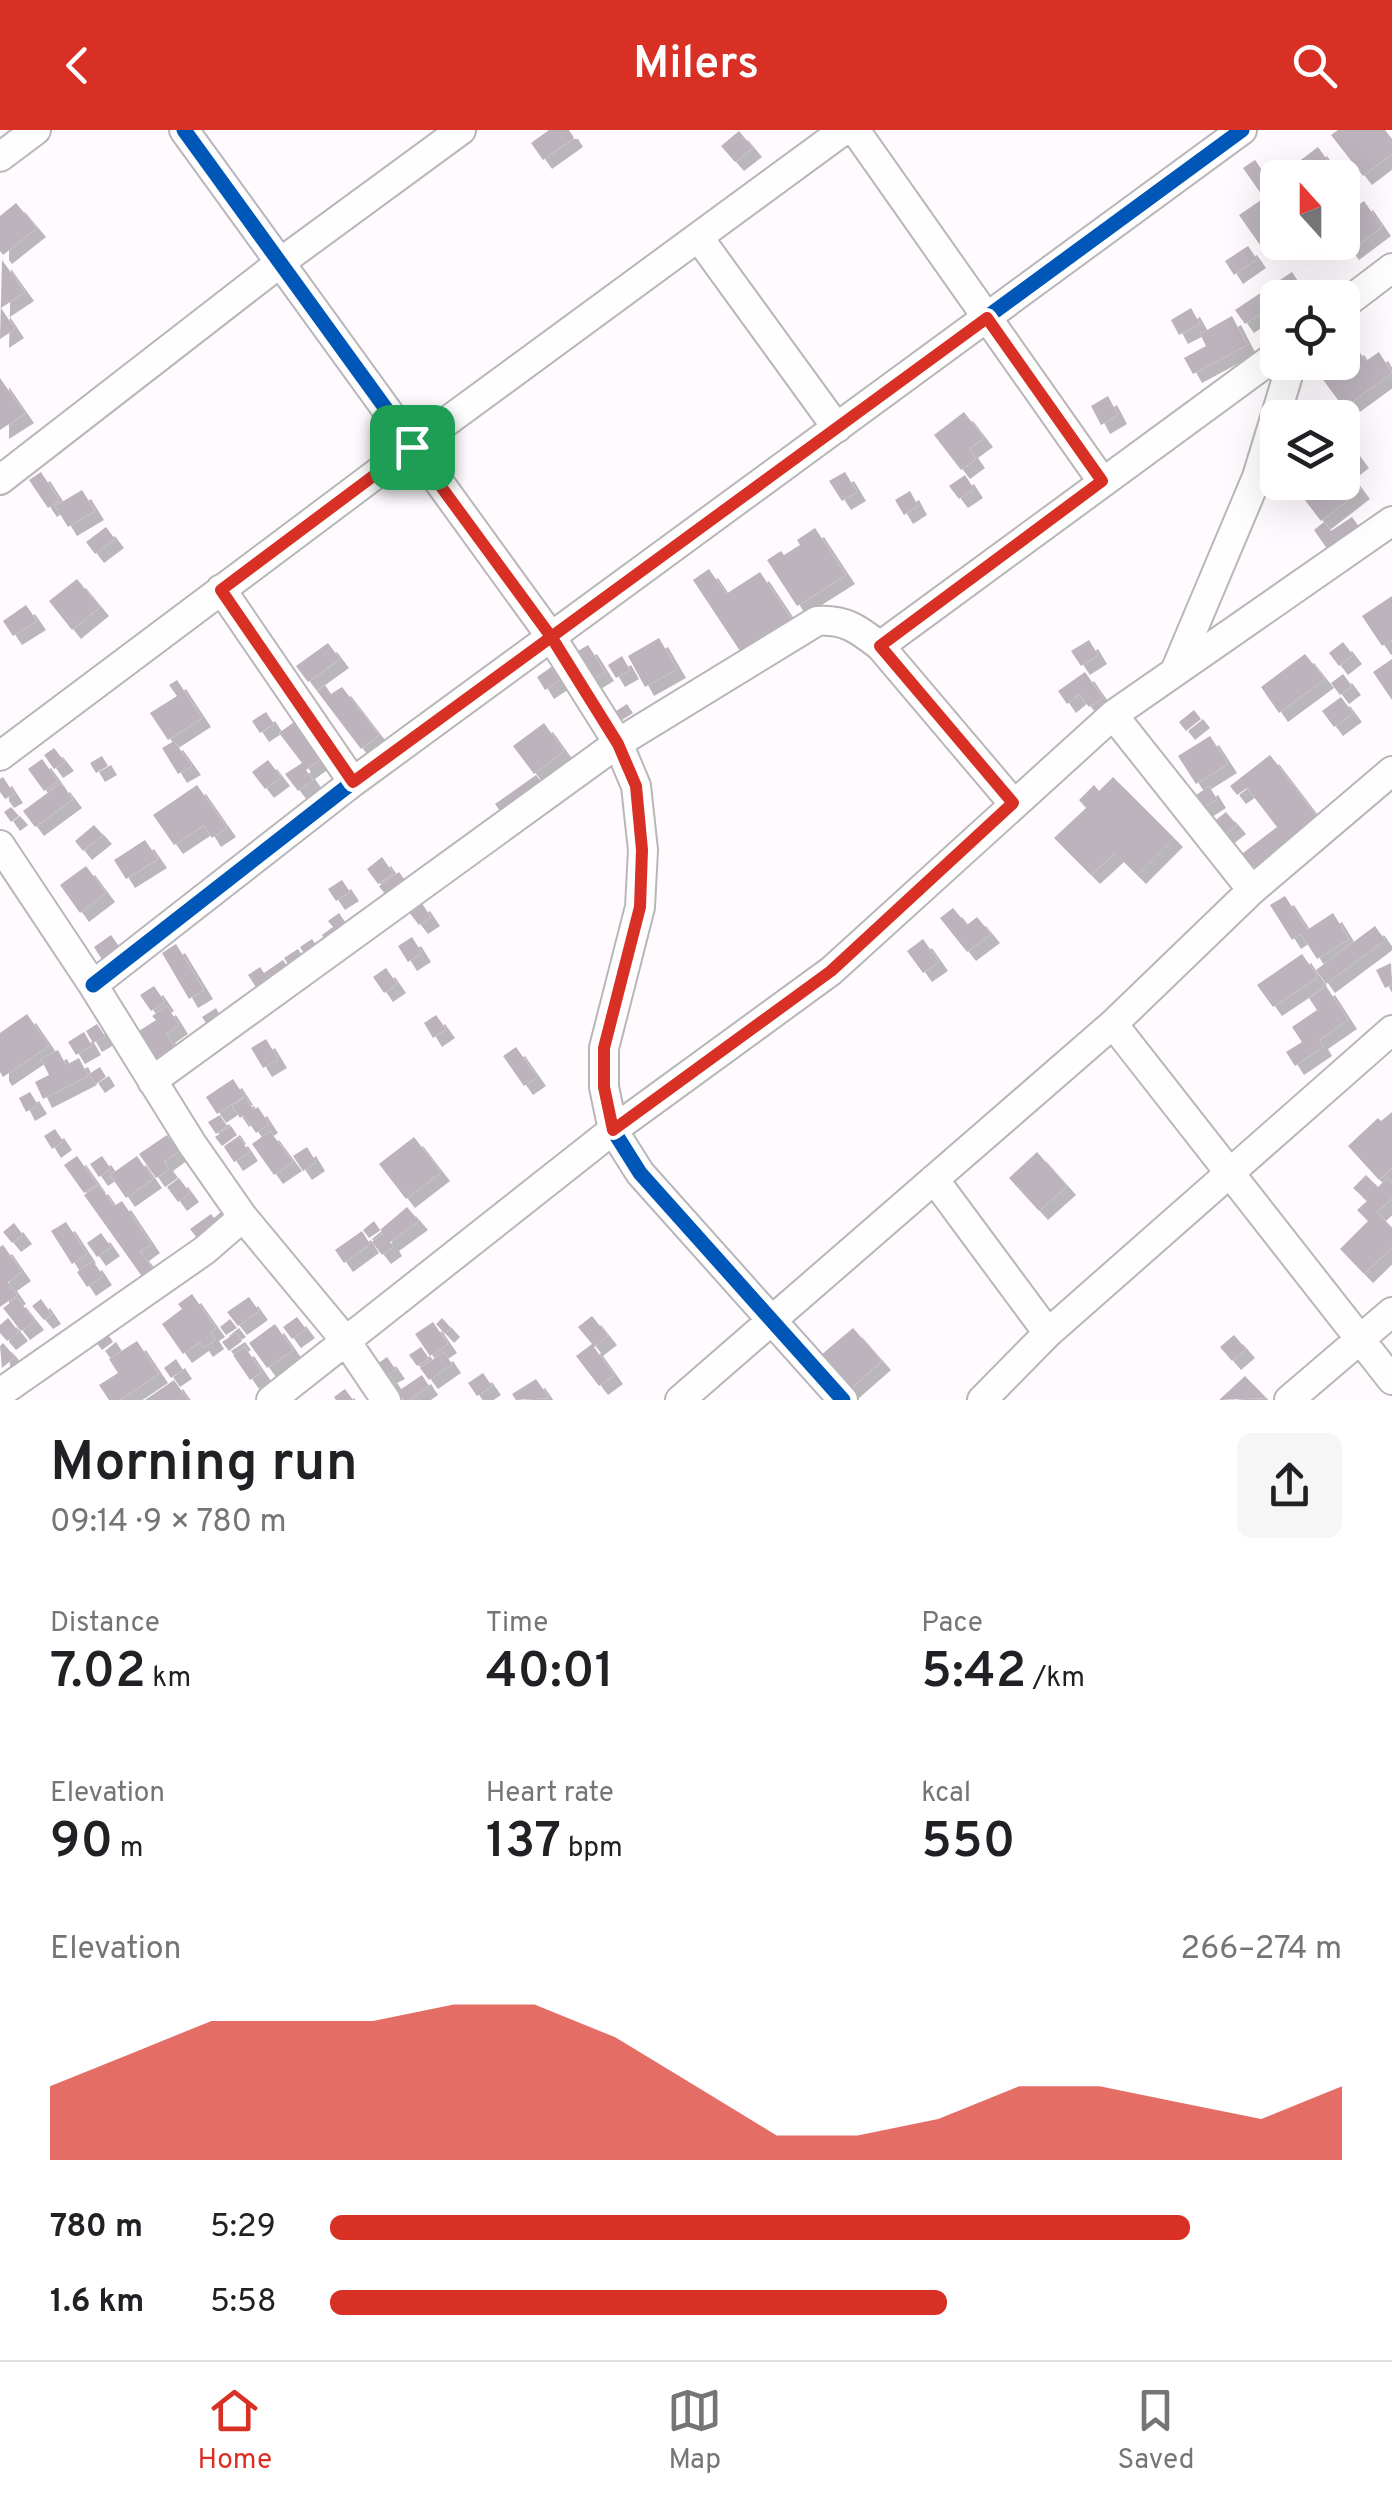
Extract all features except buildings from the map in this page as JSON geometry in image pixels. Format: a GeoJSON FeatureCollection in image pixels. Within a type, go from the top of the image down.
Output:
{"type":"FeatureCollection","features":[{"type":"Feature","properties":{"kind":"street"},"geometry":{"type":"LineString","coordinates":[[0,156],[36,130]]}},
{"type":"Feature","properties":{"kind":"street"},"geometry":{"type":"LineString","coordinates":[[184,130],[552,638],[618,744],[636,786],[642,850],[640,907],[604,1048],[604,1087],[613,1130],[640,1173],[843,1400]]}},
{"type":"Feature","properties":{"kind":"street"},"geometry":{"type":"LineString","coordinates":[[0,480],[281,262],[462,130]]}},
{"type":"Feature","properties":{"kind":"street"},"geometry":{"type":"LineString","coordinates":[[0,756],[844,130]]}},
{"type":"Feature","properties":{"kind":"street"},"geometry":{"type":"LineString","coordinates":[[855,130],[1102,481]]}},
{"type":"Feature","properties":{"kind":"street"},"geometry":{"type":"LineString","coordinates":[[93,985],[353,782],[1242,130]]}},
{"type":"Feature","properties":{"kind":"street"},"geometry":{"type":"LineString","coordinates":[[700,238],[838,428]]}},
{"type":"Feature","properties":{"kind":"street"},"geometry":{"type":"LineString","coordinates":[[1360,292],[1392,268]]}},
{"type":"Feature","properties":{"kind":"street"},"geometry":{"type":"LineString","coordinates":[[880,646],[1260,367]]}},
{"type":"Feature","properties":{"kind":"street"},"geometry":{"type":"LineString","coordinates":[[1176,670],[1256,477],[1286,380]]}},
{"type":"Feature","properties":{"kind":"street"},"geometry":{"type":"LineString","coordinates":[[270,1400],[613,1130],[831,971],[1112,716],[1392,522]]}},
{"type":"Feature","properties":{"kind":"street"},"geometry":{"type":"LineString","coordinates":[[221,590],[353,782]]}},
{"type":"Feature","properties":{"kind":"street"},"geometry":{"type":"LineString","coordinates":[[152,1081],[618,744],[817,622],[838,620],[855,626],[880,646],[1013,803]]}},
{"type":"Feature","properties":{"kind":"street"},"geometry":{"type":"LineString","coordinates":[[1112,716],[1252,890]]}},
{"type":"Feature","properties":{"kind":"street"},"geometry":{"type":"LineString","coordinates":[[680,1400],[1113,1024],[1252,890],[1392,771]]}},
{"type":"Feature","properties":{"kind":"street"},"geometry":{"type":"LineString","coordinates":[[0,845],[243,1217],[346,1341],[386,1400]]}},
{"type":"Feature","properties":{"kind":"street"},"geometry":{"type":"LineString","coordinates":[[1113,1024],[1392,1380]]}},
{"type":"Feature","properties":{"kind":"street"},"geometry":{"type":"LineString","coordinates":[[982,1400],[1048,1333],[1392,1030]]}},
{"type":"Feature","properties":{"kind":"street"},"geometry":{"type":"LineString","coordinates":[[934,1179],[1048,1333]]}},
{"type":"Feature","properties":{"kind":"street"},"geometry":{"type":"LineString","coordinates":[[0,1394],[205,1250],[243,1217]]}},
{"type":"Feature","properties":{"kind":"street"},"geometry":{"type":"LineString","coordinates":[[1289,1400],[1392,1312]]}},
{"type":"Feature","properties":{"kind":"cycle path"},"geometry":{"type":"LineString","coordinates":[[184,130],[552,638],[618,743],[636,786],[643,850],[640,907],[604,1048],[604,1087],[613,1130],[640,1173],[843,1400]]}},
{"type":"Feature","properties":{"kind":"cycle path"},"geometry":{"type":"LineString","coordinates":[[93,985],[353,782],[1242,130]]}},
{"type":"Feature","properties":{"kind":"route"},"geometry":{"type":"LineString","coordinates":[[412,447],[221,590],[353,782],[552,638],[987,318],[1102,481],[880,646],[1013,803],[831,971],[613,1130],[604,1087],[604,1048],[640,907],[642,850],[636,786],[618,744],[552,638],[412,447]]}}]}
